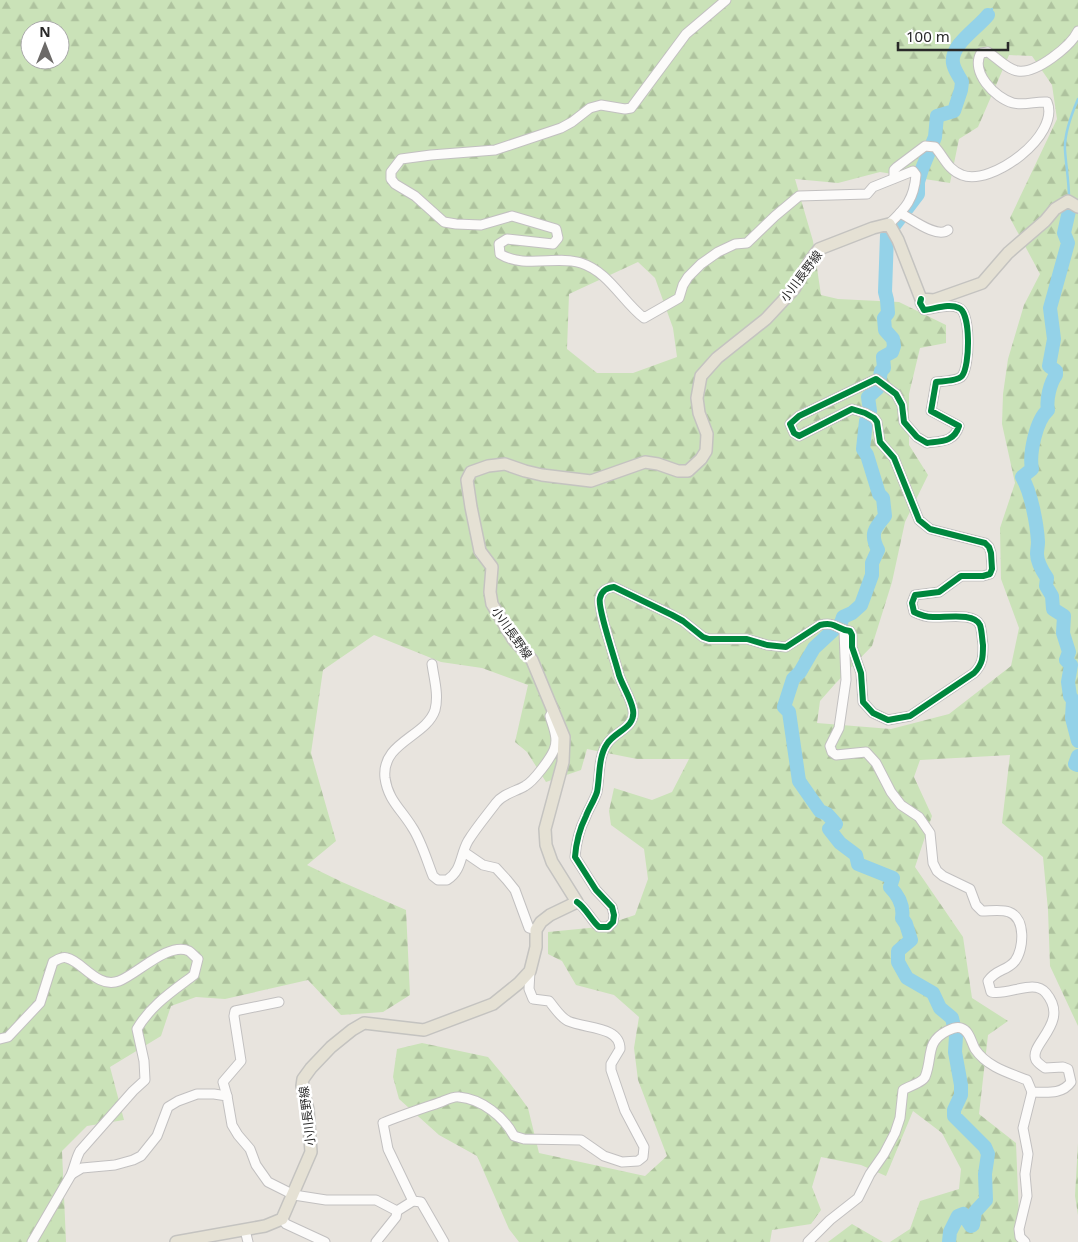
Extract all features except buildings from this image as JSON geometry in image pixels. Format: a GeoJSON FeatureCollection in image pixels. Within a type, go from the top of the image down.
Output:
{"type":"FeatureCollection","features":[{"type":"Feature","properties":{"kind":"main road"},"geometry":{"type":"LineString","coordinates":[[889,224],[898,240],[921,299],[934,300],[982,284],[1008,253],[1045,221],[1055,209],[1068,202],[1078,207]]}},
{"type":"Feature","properties":{"kind":"main road","name":"小川長野線"},"geometry":{"type":"LineString","coordinates":[[577,902],[552,862],[546,845],[545,829],[557,787],[564,737],[532,660],[513,639],[492,604],[490,592],[492,567],[480,551],[470,507],[467,480],[471,472],[488,466],[505,464],[525,472],[591,481],[645,462],[678,471],[688,471],[701,459],[706,451],[707,434],[699,413],[697,398],[701,376],[717,358],[766,319],[794,289],[819,249],[873,228],[889,224]]}},
{"type":"Feature","properties":{"kind":"main road"},"geometry":{"type":"LineString","coordinates":[[530,971],[536,947],[536,930],[541,922],[550,915],[577,902]]}},
{"type":"Feature","properties":{"kind":"main road","name":"小川長野線"},"geometry":{"type":"LineString","coordinates":[[282,1219],[311,1152],[308,1110],[302,1086],[303,1078],[331,1047],[364,1023],[424,1030],[452,1021],[493,1004],[519,983],[530,971]]}},
{"type":"Feature","properties":{"kind":"main road"},"geometry":{"type":"LineString","coordinates":[[176,1242],[265,1226],[282,1219]]}},
{"type":"Feature","properties":{"kind":"street"},"geometry":{"type":"LineString","coordinates":[[726,0],[686,34],[631,108],[596,106],[585,111],[561,128],[495,150],[401,159],[391,172],[392,179],[395,184],[429,207],[444,222],[481,225],[512,216],[556,229],[558,238],[553,244],[507,239],[499,244],[500,254],[507,259],[543,262],[570,260],[589,266],[602,274],[644,318],[679,298],[682,285],[688,276],[701,264],[718,252],[735,244],[747,243],[799,196],[867,194],[873,187],[913,171],[916,175],[912,197],[889,224]]}},
{"type":"Feature","properties":{"kind":"street"},"geometry":{"type":"LineString","coordinates":[[894,178],[894,170],[925,146],[936,147],[952,169],[968,177],[978,177],[997,170],[1023,154],[1038,138],[1046,124],[1049,111],[1047,102],[1022,104],[1007,101],[994,92],[985,81],[978,65],[978,58],[981,53],[988,52],[1015,71],[1026,71],[1062,51],[1073,40],[1078,31]]}},
{"type":"Feature","properties":{"kind":"street"},"geometry":{"type":"LineString","coordinates":[[900,213],[935,232],[945,233],[948,230]]}},
{"type":"Feature","properties":{"kind":"street"},"geometry":{"type":"LineString","coordinates":[[577,902],[581,904],[591,920],[599,927],[608,927],[613,922],[612,907],[596,890],[575,857],[579,832],[597,792],[603,754],[607,744],[619,732],[630,725],[633,717],[633,709],[620,676],[600,610],[600,597],[603,591],[608,588],[614,587],[622,590],[683,621],[703,637],[709,639],[747,639],[786,647],[820,625],[831,623],[844,631],[850,631],[852,647],[862,673],[863,702],[873,713],[888,720],[910,716],[974,673],[983,659],[982,638],[980,626],[977,622],[970,617],[931,618],[919,615],[914,612],[912,603],[915,595],[939,592],[960,576],[983,576],[990,574],[992,569],[992,553],[990,547],[985,543],[975,540],[930,529],[919,520],[894,458],[880,442],[877,422],[874,418],[859,410],[852,409],[799,436],[794,434],[790,424],[792,420],[799,416],[876,379],[896,394],[902,406],[904,422],[917,437],[927,444],[950,439],[956,433],[958,426],[931,411],[936,382],[958,379],[964,374],[969,347],[965,314],[962,309],[957,307],[924,310],[920,303],[921,299]]}},
{"type":"Feature","properties":{"kind":"street"},"geometry":{"type":"LineString","coordinates":[[844,631],[846,680],[839,728],[830,746],[832,752],[836,755],[866,752],[876,763],[891,792],[901,805],[919,817],[930,833],[933,863],[940,874],[970,889],[976,905],[982,911],[1010,912],[1016,917],[1020,924],[1022,945],[1016,960],[1008,968],[992,974],[988,981],[991,992],[1000,994],[1035,986],[1042,988],[1051,1000],[1053,1021],[1046,1036],[1037,1048],[1035,1056],[1037,1061],[1045,1068],[1063,1067],[1068,1069],[1071,1077],[1068,1087],[1063,1089],[1052,1092],[1032,1092]]}},
{"type":"Feature","properties":{"kind":"street"},"geometry":{"type":"LineString","coordinates":[[432,664],[436,685],[435,709],[424,724],[393,751],[387,762],[385,775],[391,800],[414,828],[433,876],[438,880],[447,880],[458,870],[468,842],[498,801],[507,794],[526,786],[535,778],[550,757],[555,747],[556,738],[550,716],[553,711]]}},
{"type":"Feature","properties":{"kind":"street"},"geometry":{"type":"LineString","coordinates":[[464,852],[483,865],[496,868],[515,890],[529,928],[536,930]]}},
{"type":"Feature","properties":{"kind":"street"},"geometry":{"type":"LineString","coordinates":[[0,1039],[8,1037],[40,1003],[53,962],[60,958],[70,958],[91,975],[107,982],[118,982],[170,952],[180,949],[188,951],[198,959],[194,975],[168,994],[142,1020],[137,1029],[144,1061],[145,1080],[87,1142],[77,1157],[77,1164],[32,1242]]}},
{"type":"Feature","properties":{"kind":"street"},"geometry":{"type":"LineString","coordinates":[[414,1201],[388,1149],[383,1124],[413,1111],[458,1096],[492,1110],[508,1125],[514,1136],[524,1139],[581,1140],[604,1156],[622,1162],[638,1161],[643,1157],[644,1148],[625,1111],[611,1070],[611,1064],[620,1049],[617,1038],[609,1032],[588,1028],[567,1020],[549,1001],[533,1000],[529,989],[530,971]]}},
{"type":"Feature","properties":{"kind":"street"},"geometry":{"type":"LineString","coordinates":[[279,1002],[235,1011],[234,1016],[241,1062],[223,1082],[232,1125],[250,1150],[256,1165],[268,1182],[294,1195],[326,1200],[376,1200],[397,1211]]}},
{"type":"Feature","properties":{"kind":"street"},"geometry":{"type":"LineString","coordinates":[[808,1242],[830,1220],[858,1198],[895,1132],[900,1118],[903,1090],[911,1084],[919,1083],[924,1078],[932,1043],[940,1034],[955,1027],[968,1032],[976,1050],[997,1068],[1027,1080],[1032,1092],[1023,1128],[1028,1154],[1025,1174],[1026,1196],[1019,1229],[1020,1237],[1025,1242]]}},
{"type":"Feature","properties":{"kind":"street"},"geometry":{"type":"LineString","coordinates":[[71,1174],[82,1168],[115,1165],[141,1156],[157,1136],[168,1107],[178,1101],[197,1094],[227,1096]]}},
{"type":"Feature","properties":{"kind":"street"},"geometry":{"type":"LineString","coordinates":[[397,1211],[414,1201],[421,1202],[444,1242]]}},
{"type":"Feature","properties":{"kind":"street"},"geometry":{"type":"LineString","coordinates":[[376,1242],[396,1217],[397,1211]]}},
{"type":"Feature","properties":{"kind":"street"},"geometry":{"type":"LineString","coordinates":[[282,1219],[286,1224],[325,1242]]}},
{"type":"Feature","properties":{"kind":"street"},"geometry":{"type":"LineString","coordinates":[[245,1230],[248,1242]]}},
{"type":"Feature","properties":{"kind":"green space"},"geometry":{"type":"Polygon","coordinates":[[[0,0],[1078,0],[1078,1026],[1050,966],[1048,910],[1043,857],[1002,823],[1010,755],[920,760],[914,777],[932,816],[915,867],[963,937],[972,998],[1008,1021],[988,1035],[979,1114],[1016,1143],[1020,1242],[890,1242],[910,1229],[920,1201],[959,1189],[961,1169],[942,1133],[913,1111],[886,1176],[861,1165],[821,1157],[812,1187],[821,1210],[811,1224],[772,1230],[770,1242],[519,1242],[509,1229],[477,1156],[439,1135],[399,1099],[393,1077],[397,1049],[422,1043],[488,1057],[528,1108],[539,1153],[645,1176],[667,1156],[638,1080],[634,1048],[639,1017],[614,995],[576,985],[562,961],[548,954],[548,932],[599,927],[635,915],[648,879],[644,849],[611,825],[609,811],[614,788],[652,800],[672,792],[689,759],[637,759],[587,749],[581,770],[546,782],[527,752],[515,742],[528,685],[482,668],[441,662],[374,635],[323,670],[311,753],[336,841],[307,865],[406,910],[410,995],[383,1012],[341,1015],[308,980],[225,999],[196,997],[171,1006],[161,1036],[110,1067],[124,1120],[87,1126],[62,1151],[66,1242],[0,1242],[0,0]],[[1009,55],[978,127],[959,139],[950,183],[880,172],[838,183],[795,179],[813,241],[821,295],[838,299],[899,302],[946,325],[946,343],[920,348],[909,394],[909,445],[928,475],[905,522],[892,582],[872,646],[820,701],[817,723],[891,729],[949,714],[1011,666],[1019,628],[1001,579],[1000,528],[1015,483],[1002,424],[1003,394],[1008,359],[1024,305],[1040,274],[1010,218],[1057,119],[1052,85],[1032,56],[1009,55]],[[638,262],[569,294],[567,349],[597,373],[633,373],[677,357],[673,328],[655,278],[638,262]]]}},
{"type":"Feature","properties":{"kind":"green space"},"geometry":{"type":"Polygon","coordinates":[[[1078,1143],[1078,1215],[1075,1196],[1078,1143]]]}},
{"type":"Feature","properties":{"kind":"green space"},"geometry":{"type":"Polygon","coordinates":[[[852,1224],[883,1242],[828,1242],[852,1224]]]}},
{"type":"Feature","properties":{"kind":"waterway"},"geometry":{"type":"LineString","coordinates":[[988,15],[992,9]]}},
{"type":"Feature","properties":{"kind":"waterway"},"geometry":{"type":"LineString","coordinates":[[949,1242],[950,1232],[958,1216],[963,1214],[971,1226],[973,1225],[975,1212],[986,1200],[985,1174],[988,1154],[985,1147],[954,1116],[954,1110],[961,1095],[961,1085],[955,1052],[956,1036],[952,1018],[940,1008],[933,993],[907,978],[898,962],[898,951],[911,940],[902,918],[900,901],[890,887],[893,878],[858,864],[856,855],[840,843],[829,829],[836,824],[827,814],[820,811],[799,781],[789,712],[784,707],[793,679],[800,672],[814,648],[841,623],[843,617],[852,613],[861,605],[872,575],[872,563],[878,550],[874,540],[874,532],[885,516],[883,498],[879,494],[867,455],[863,449],[866,421],[870,411],[868,397],[878,388],[881,371],[884,368],[883,357],[892,352],[894,346],[893,339],[885,330],[884,318],[888,313],[885,292],[887,235],[918,194],[918,182],[935,137],[937,116],[954,111],[962,82],[955,71],[953,56],[960,43],[988,15]]}},
{"type":"Feature","properties":{"kind":"waterway"},"geometry":{"type":"LineString","coordinates":[[1069,198],[1065,144],[1069,124],[1078,99]]}},
{"type":"Feature","properties":{"kind":"waterway"},"geometry":{"type":"LineString","coordinates":[[1069,211],[1064,233],[1068,243],[1050,308],[1054,339],[1049,366],[1056,371],[1056,375],[1049,392],[1048,410],[1040,421],[1034,438],[1032,469],[1022,477],[1031,499],[1035,517],[1038,560],[1047,578],[1046,586],[1052,596],[1053,609],[1064,616],[1063,633],[1069,652],[1066,660],[1071,665],[1068,682],[1070,696],[1073,700],[1072,718],[1078,741]]}},
{"type":"Feature","properties":{"kind":"waterway"},"geometry":{"type":"LineString","coordinates":[[1078,756],[1075,764],[1078,765]]}},
{"type":"Feature","properties":{"kind":"cycle path"},"geometry":{"type":"LineString","coordinates":[[577,902],[599,927],[608,927],[613,922],[612,907],[596,890],[575,857],[580,831],[597,792],[604,749],[628,725],[633,716],[632,706],[619,675],[601,612],[600,598],[605,590],[614,587],[683,621],[703,637],[709,639],[747,639],[767,645],[786,647],[820,625],[830,624],[850,631],[852,647],[861,673],[863,702],[873,713],[888,720],[910,716],[974,673],[979,667],[983,657],[983,645],[981,627],[977,621],[972,618],[959,616],[923,616],[914,612],[912,603],[915,595],[939,592],[961,576],[983,576],[990,574],[992,569],[989,547],[985,543],[930,529],[919,520],[894,458],[880,442],[877,422],[874,418],[852,409],[799,436],[794,433],[790,424],[799,416],[876,379],[896,394],[902,405],[904,422],[917,437],[927,443],[951,438],[959,426],[931,411],[936,382],[960,378],[965,370],[968,351],[966,319],[963,312],[955,307],[946,306],[924,310],[920,303],[921,299]]}}]}
